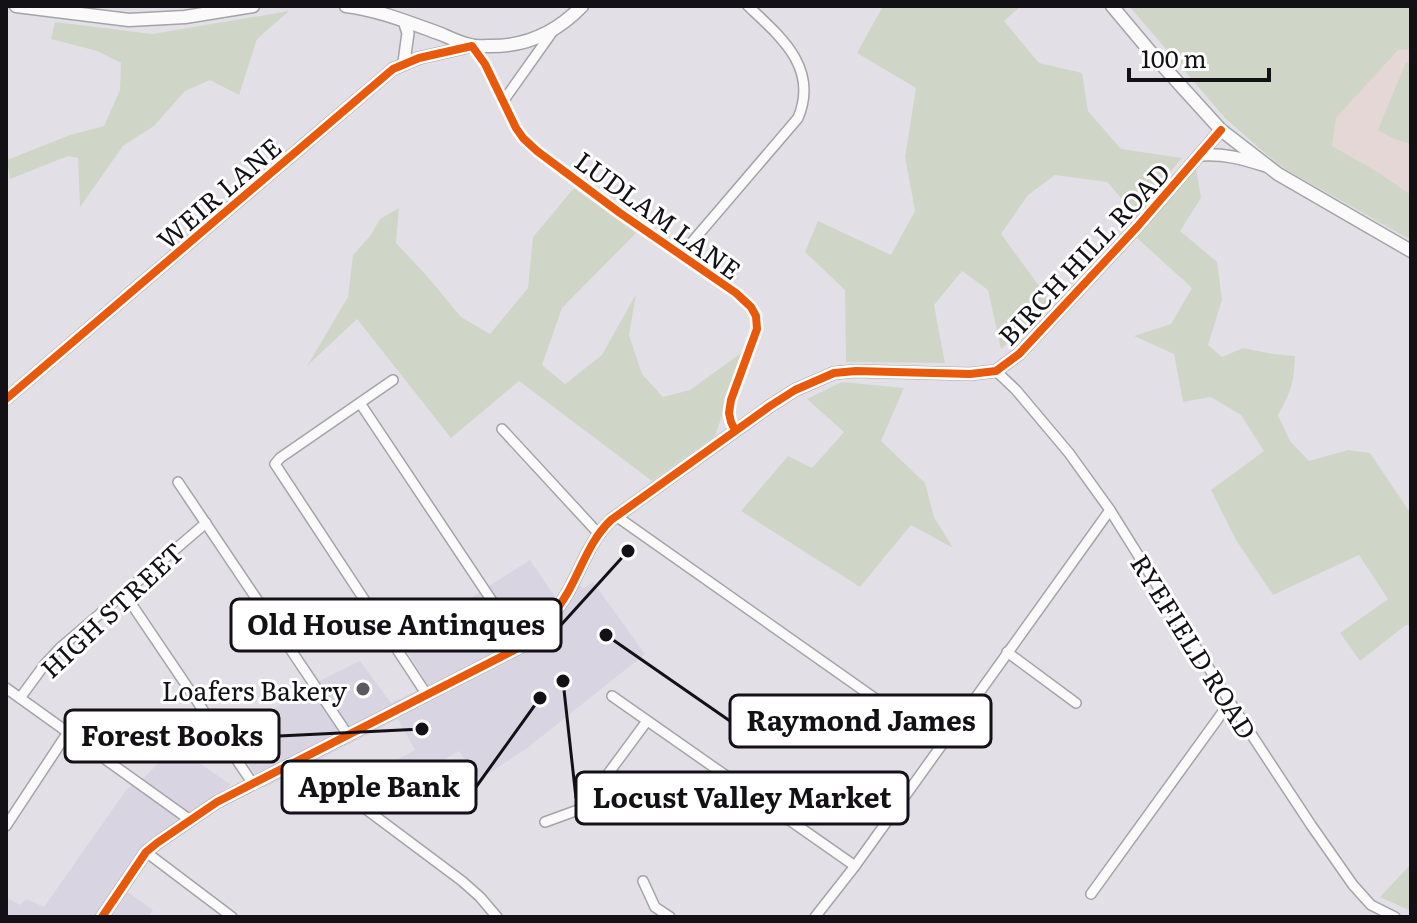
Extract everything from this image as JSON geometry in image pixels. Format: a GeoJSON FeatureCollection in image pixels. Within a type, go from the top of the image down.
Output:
{"type":"FeatureCollection","features":[{"type":"Feature","properties":{"kind":"main road"},"geometry":{"type":"LineString","coordinates":[[16,6],[129,20],[185,17],[253,6]]}},
{"type":"Feature","properties":{"kind":"main road"},"geometry":{"type":"LineString","coordinates":[[346,6],[364,8],[472,46],[521,43],[555,29],[582,6]]}},
{"type":"Feature","properties":{"kind":"main road"},"geometry":{"type":"LineString","coordinates":[[1112,6],[1221,130],[1270,167],[1411,251]]}},
{"type":"Feature","properties":{"kind":"street"},"geometry":{"type":"LineString","coordinates":[[681,255],[792,127],[803,107],[805,87],[799,65],[781,37],[748,6]]}},
{"type":"Feature","properties":{"kind":"street"},"geometry":{"type":"LineString","coordinates":[[404,21],[408,33],[404,62]]}},
{"type":"Feature","properties":{"kind":"street"},"geometry":{"type":"LineString","coordinates":[[504,100],[555,29]]}},
{"type":"Feature","properties":{"kind":"street","name":"LUDLAM LANE"},"geometry":{"type":"LineString","coordinates":[[472,46],[485,64],[516,128],[534,148],[620,213],[736,293],[751,307],[756,316],[757,329],[731,400],[729,413],[735,430]]}},
{"type":"Feature","properties":{"kind":"street","name":"WEIR LANE"},"geometry":{"type":"LineString","coordinates":[[6,399],[393,69],[404,62],[472,46]]}},
{"type":"Feature","properties":{"kind":"street","name":"BIRCH HILL ROAD"},"geometry":{"type":"LineString","coordinates":[[102,917],[146,852],[217,802],[522,646],[556,612],[598,533],[616,516],[795,390],[834,373],[970,374],[996,371],[1019,354],[1221,130]]}},
{"type":"Feature","properties":{"kind":"street","name":"BIRCH HILL ROAD"},"geometry":{"type":"LineString","coordinates":[[1200,155],[1218,153],[1270,167]]}},
{"type":"Feature","properties":{"kind":"street","name":"RYEFIELD ROAD"},"geometry":{"type":"LineString","coordinates":[[996,371],[1064,447],[1110,510],[1230,702],[1361,895],[1371,905],[1395,917]]}},
{"type":"Feature","properties":{"kind":"street"},"geometry":{"type":"LineString","coordinates":[[393,380],[280,458],[276,461],[276,467],[427,695]]}},
{"type":"Feature","properties":{"kind":"street"},"geometry":{"type":"LineString","coordinates":[[360,403],[522,646]]}},
{"type":"Feature","properties":{"kind":"street"},"geometry":{"type":"LineString","coordinates":[[502,429],[598,533]]}},
{"type":"Feature","properties":{"kind":"street"},"geometry":{"type":"LineString","coordinates":[[178,482],[348,735]]}},
{"type":"Feature","properties":{"kind":"street"},"geometry":{"type":"LineString","coordinates":[[815,917],[855,866],[1110,510]]}},
{"type":"Feature","properties":{"kind":"street"},"geometry":{"type":"LineString","coordinates":[[616,516],[941,745]]}},
{"type":"Feature","properties":{"kind":"street","name":"HIGH STREET"},"geometry":{"type":"LineString","coordinates":[[20,698],[60,648],[206,523]]}},
{"type":"Feature","properties":{"kind":"street"},"geometry":{"type":"LineString","coordinates":[[124,593],[253,784]]}},
{"type":"Feature","properties":{"kind":"street"},"geometry":{"type":"LineString","coordinates":[[1007,652],[1076,703]]}},
{"type":"Feature","properties":{"kind":"street"},"geometry":{"type":"LineString","coordinates":[[6,688],[190,820]]}},
{"type":"Feature","properties":{"kind":"street"},"geometry":{"type":"LineString","coordinates":[[612,696],[855,866]]}},
{"type":"Feature","properties":{"kind":"street"},"geometry":{"type":"LineString","coordinates":[[1091,894],[1230,702]]}},
{"type":"Feature","properties":{"kind":"street"},"geometry":{"type":"LineString","coordinates":[[545,822],[585,805],[647,721]]}},
{"type":"Feature","properties":{"kind":"street"},"geometry":{"type":"LineString","coordinates":[[6,826],[68,732]]}},
{"type":"Feature","properties":{"kind":"street"},"geometry":{"type":"LineString","coordinates":[[300,760],[462,881],[497,917]]}},
{"type":"Feature","properties":{"kind":"street"},"geometry":{"type":"LineString","coordinates":[[146,852],[232,917]]}},
{"type":"Feature","properties":{"kind":"street"},"geometry":{"type":"LineString","coordinates":[[643,881],[655,907],[670,917]]}},
{"type":"Feature","properties":{"kind":"shaded area"},"geometry":{"type":"Polygon","coordinates":[[[1411,6],[1411,240],[1285,169],[1411,6]]]}},
{"type":"Feature","properties":{"kind":"shaded area"},"geometry":{"type":"Polygon","coordinates":[[[530,560],[558,601],[580,586],[584,588],[593,582],[645,654],[526,749],[480,779],[459,751],[397,787],[386,766],[415,750],[398,719],[264,788],[231,737],[309,686],[360,661],[391,703],[428,685],[404,647],[443,622],[441,617],[530,560]]]}},
{"type":"Feature","properties":{"kind":"shaded area"},"geometry":{"type":"Polygon","coordinates":[[[175,746],[231,785],[148,840],[118,885],[153,910],[148,917],[6,917],[6,897],[20,905],[26,899],[44,907],[127,789],[145,777],[175,746]]]}},
{"type":"Feature","properties":{"kind":"green space"},"geometry":{"type":"Polygon","coordinates":[[[883,6],[1021,6],[1004,21],[1039,63],[1082,73],[1088,111],[1121,149],[1182,158],[1135,214],[1107,182],[1055,175],[1028,195],[1001,234],[1051,302],[1001,349],[988,290],[962,271],[934,305],[945,363],[846,362],[845,290],[805,252],[818,221],[891,255],[915,211],[905,157],[916,88],[857,53],[883,6]]]}},
{"type":"Feature","properties":{"kind":"green space"},"geometry":{"type":"Polygon","coordinates":[[[1129,6],[1411,6],[1411,49],[1398,50],[1336,118],[1332,146],[1411,195],[1411,240],[1285,169],[1266,154],[1225,118],[1129,6]]]}},
{"type":"Feature","properties":{"kind":"green space"},"geometry":{"type":"Polygon","coordinates":[[[289,11],[257,39],[239,95],[210,80],[185,91],[154,126],[123,146],[80,207],[78,158],[68,156],[10,179],[7,160],[70,135],[104,126],[120,90],[121,63],[97,51],[51,39],[55,22],[152,34],[289,11]]]}},
{"type":"Feature","properties":{"kind":"green space"},"geometry":{"type":"Polygon","coordinates":[[[1406,62],[1411,64],[1411,144],[1378,130],[1406,62]]]}},
{"type":"Feature","properties":{"kind":"green space"},"geometry":{"type":"Polygon","coordinates":[[[1196,168],[1201,198],[1180,231],[1217,262],[1222,300],[1208,345],[1222,357],[1243,348],[1295,356],[1291,387],[1278,415],[1290,441],[1309,461],[1348,450],[1370,453],[1411,514],[1411,625],[1406,625],[1360,661],[1340,633],[1388,599],[1359,555],[1273,595],[1236,540],[1211,490],[1264,451],[1241,415],[1211,397],[1183,402],[1174,354],[1134,336],[1171,324],[1192,288],[1136,237],[1196,168]]]}},
{"type":"Feature","properties":{"kind":"green space"},"geometry":{"type":"Polygon","coordinates":[[[574,188],[636,233],[562,308],[542,365],[565,384],[602,355],[636,294],[629,335],[642,374],[663,397],[690,390],[744,351],[715,436],[652,481],[519,381],[451,438],[357,319],[307,366],[348,297],[353,255],[380,219],[399,208],[396,243],[461,317],[490,334],[528,288],[533,237],[574,188]]]}},
{"type":"Feature","properties":{"kind":"green space"},"geometry":{"type":"Polygon","coordinates":[[[842,382],[904,388],[881,441],[925,483],[934,517],[953,548],[911,525],[860,587],[741,511],[788,456],[812,468],[844,432],[807,399],[842,382]]]}},
{"type":"Feature","properties":{"kind":"green space"},"geometry":{"type":"Polygon","coordinates":[[[1411,864],[1411,911],[1380,897],[1411,864]]]}},
{"type":"Feature","properties":{"kind":"cycle path"},"geometry":{"type":"LineString","coordinates":[[6,399],[393,69],[419,58],[472,46],[485,64],[523,138],[620,213],[736,293],[751,307],[756,316],[757,329],[731,400],[729,413],[735,430]]}},
{"type":"Feature","properties":{"kind":"cycle path"},"geometry":{"type":"LineString","coordinates":[[102,917],[146,852],[217,802],[522,646],[558,607],[592,545],[611,520],[795,390],[834,373],[970,374],[996,371],[1019,354],[1137,227],[1221,130]]}},
{"type":"Feature","properties":{"kind":"place","name":"Old House Antinques"},"geometry":{"type":"Point","coordinates":[628,551]}},
{"type":"Feature","properties":{"kind":"place","name":"Raymond James"},"geometry":{"type":"Point","coordinates":[606,635]}},
{"type":"Feature","properties":{"kind":"place","name":"Locust Valley Market"},"geometry":{"type":"Point","coordinates":[563,681]}},
{"type":"Feature","properties":{"kind":"place","name":"Loafers Bakery"},"geometry":{"type":"Point","coordinates":[363,689]}},
{"type":"Feature","properties":{"kind":"place","name":"Apple Bank"},"geometry":{"type":"Point","coordinates":[540,698]}},
{"type":"Feature","properties":{"kind":"place","name":"Forest Books"},"geometry":{"type":"Point","coordinates":[422,729]}}]}
